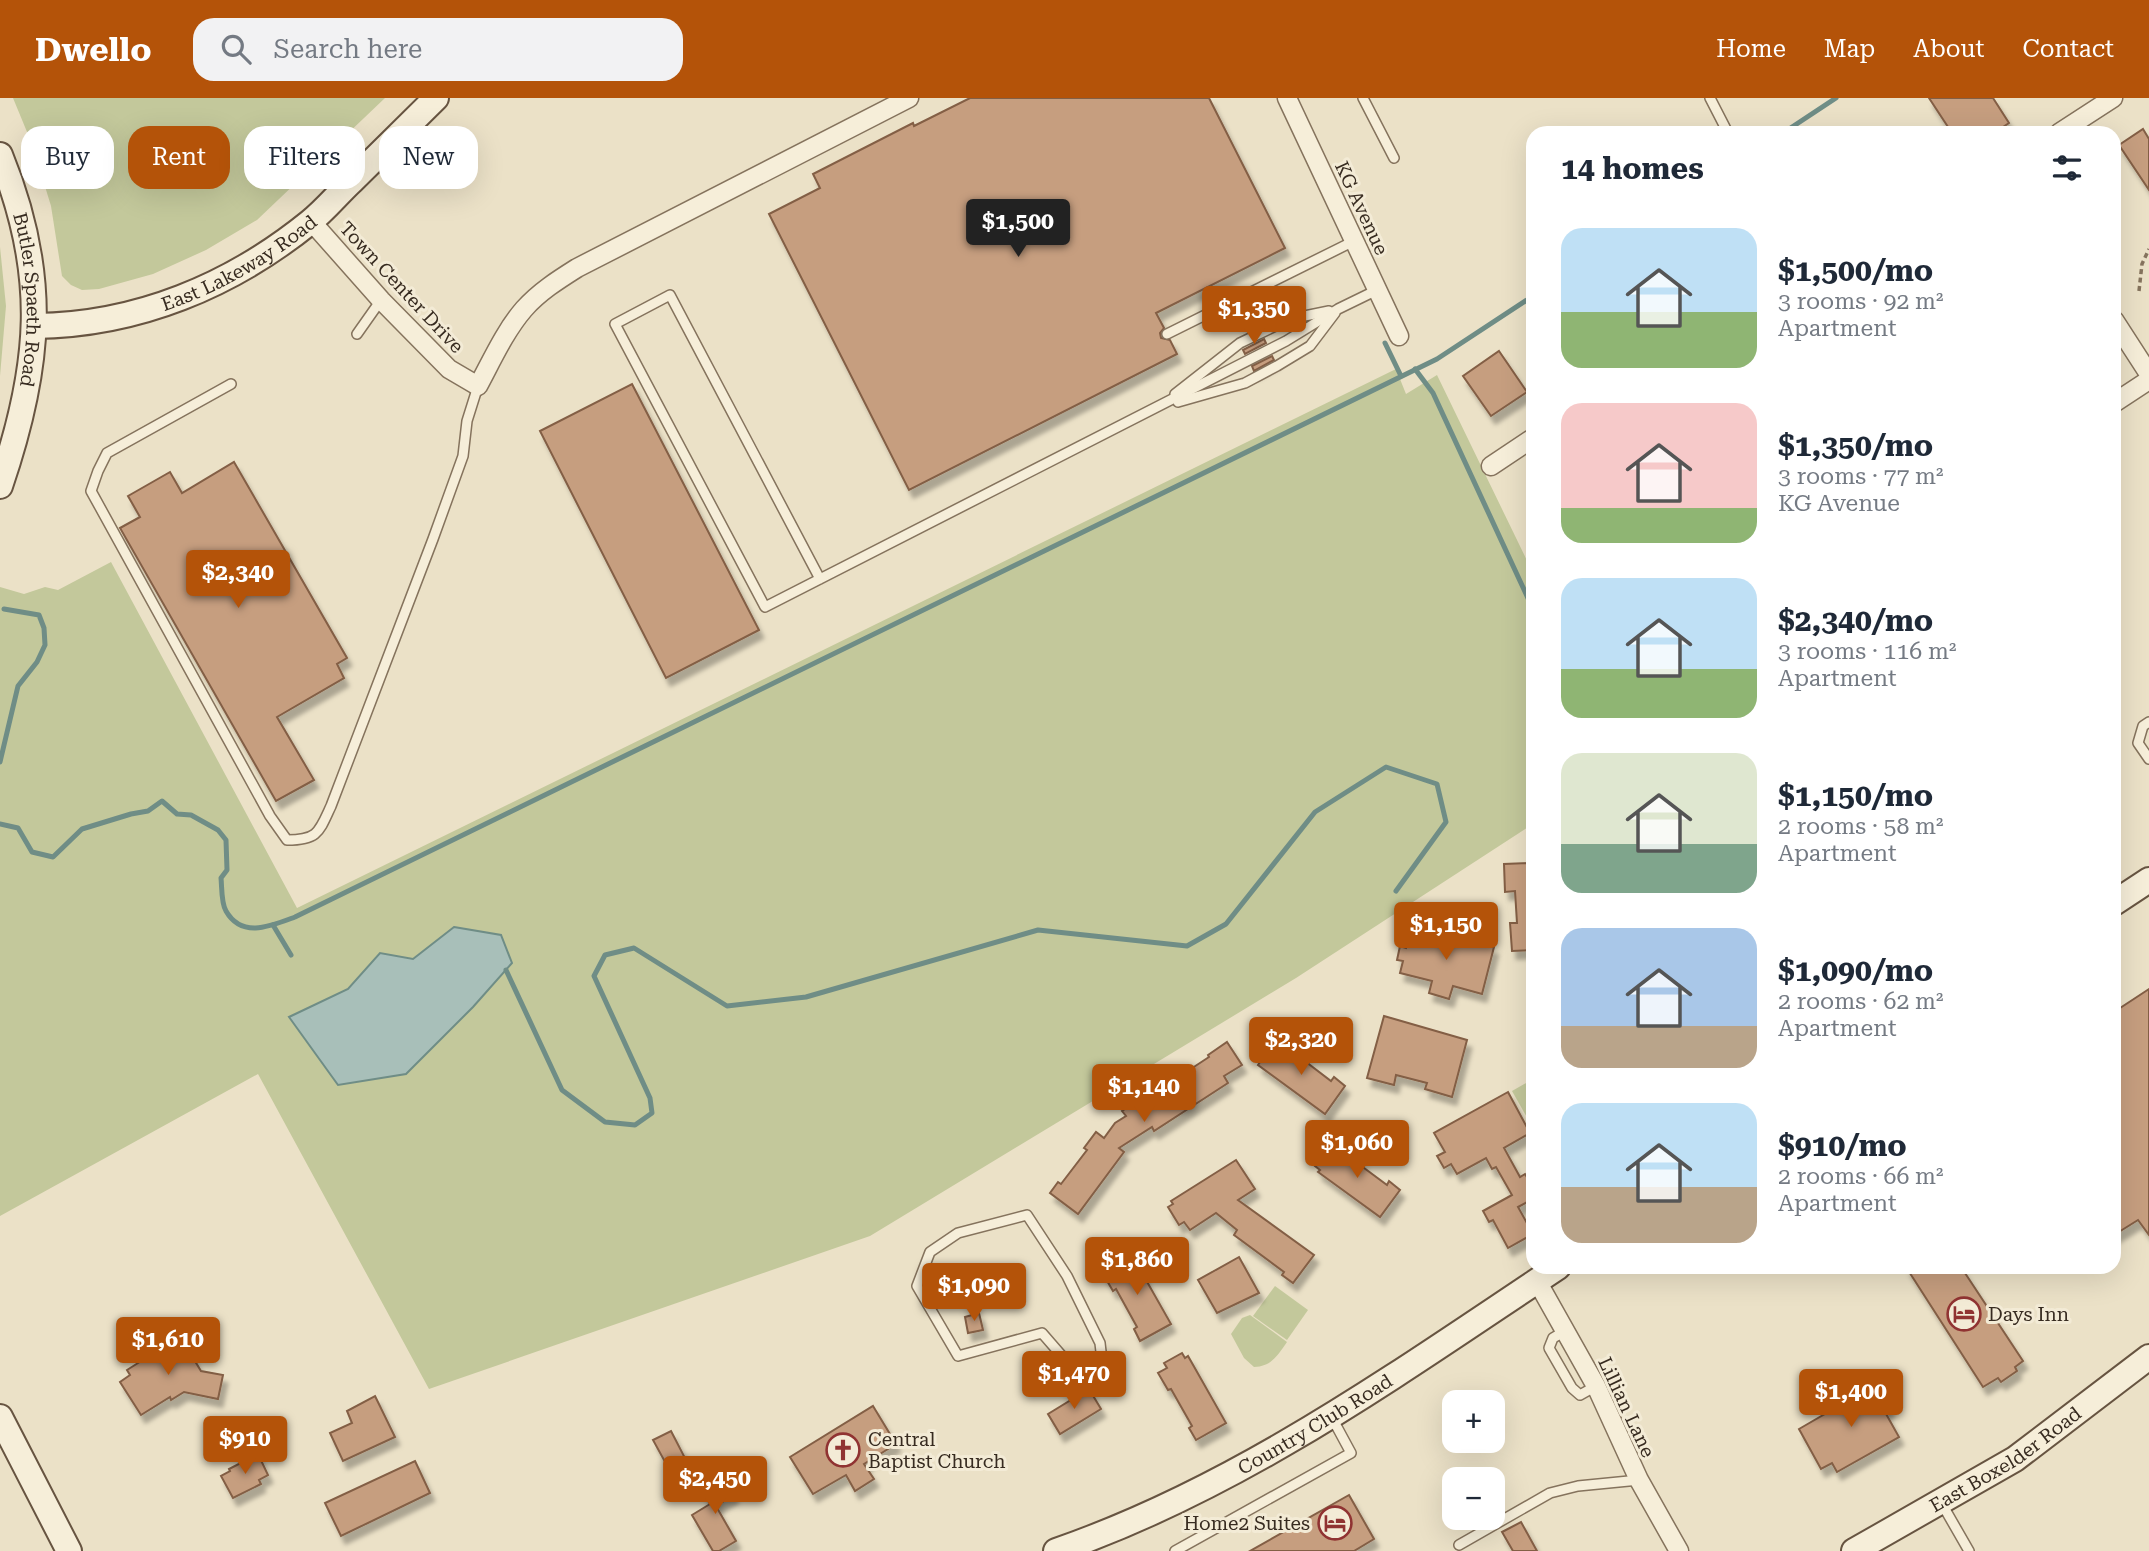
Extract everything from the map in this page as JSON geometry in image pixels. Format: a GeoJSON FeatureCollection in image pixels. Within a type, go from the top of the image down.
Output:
{"type":"FeatureCollection","features":[{"type":"Feature","properties":{"kind":"main road","name":"East Lakeway Road"},"geometry":{"type":"LineString","coordinates":[[35,326],[61,326],[136,314],[189,296],[261,258],[311,221],[436,98]]}},
{"type":"Feature","properties":{"kind":"main road","name":"Butler Spaeth Road"},"geometry":{"type":"LineString","coordinates":[[0,155],[27,233],[35,326],[28,389],[0,486]]}},
{"type":"Feature","properties":{"kind":"main road"},"geometry":{"type":"LineString","coordinates":[[2121,898],[2149,880]]}},
{"type":"Feature","properties":{"kind":"main road","name":"Country Club Road"},"geometry":{"type":"LineString","coordinates":[[1056,1551],[1148,1514],[1280,1446],[1402,1372],[1548,1274]]}},
{"type":"Feature","properties":{"kind":"main road","name":"East Boxelder Road"},"geometry":{"type":"LineString","coordinates":[[1854,1551],[2015,1459],[2149,1357]]}},
{"type":"Feature","properties":{"kind":"main road"},"geometry":{"type":"LineString","coordinates":[[0,1417],[69,1551]]}},
{"type":"Feature","properties":{"kind":"street","name":"Town Center Drive"},"geometry":{"type":"LineString","coordinates":[[311,221],[381,300],[449,369],[478,386],[497,349],[523,309],[548,286],[596,258],[909,98]]}},
{"type":"Feature","properties":{"kind":"street","name":"KG Avenue"},"geometry":{"type":"LineString","coordinates":[[1287,98],[1399,336]]}},
{"type":"Feature","properties":{"kind":"street"},"geometry":{"type":"LineString","coordinates":[[2070,126],[2113,98]]}},
{"type":"Feature","properties":{"kind":"street"},"geometry":{"type":"LineString","coordinates":[[2121,331],[2149,377],[2121,398]]}},
{"type":"Feature","properties":{"kind":"street"},"geometry":{"type":"LineString","coordinates":[[1491,466],[1526,443]]}},
{"type":"Feature","properties":{"kind":"street","name":"Lillian Lane"},"geometry":{"type":"LineString","coordinates":[[1537,1281],[1597,1386],[1639,1480],[1679,1551]]}},
{"type":"Feature","properties":{"kind":"lane"},"geometry":{"type":"LineString","coordinates":[[1363,98],[1394,158]]}},
{"type":"Feature","properties":{"kind":"lane"},"geometry":{"type":"LineString","coordinates":[[1710,98],[1724,126]]}},
{"type":"Feature","properties":{"kind":"lane"},"geometry":{"type":"LineString","coordinates":[[1167,334],[1354,241]]}},
{"type":"Feature","properties":{"kind":"lane"},"geometry":{"type":"LineString","coordinates":[[820,579],[670,295],[615,324],[765,607],[1159,407],[1377,290]]}},
{"type":"Feature","properties":{"kind":"lane"},"geometry":{"type":"LineString","coordinates":[[357,334],[381,300]]}},
{"type":"Feature","properties":{"kind":"lane"},"geometry":{"type":"LineString","coordinates":[[1159,407],[1240,343],[1290,319],[1338,309]]}},
{"type":"Feature","properties":{"kind":"lane"},"geometry":{"type":"LineString","coordinates":[[1159,407],[1245,383],[1277,366],[1310,346],[1338,309]]}},
{"type":"Feature","properties":{"kind":"lane"},"geometry":{"type":"LineString","coordinates":[[231,384],[107,453],[91,491],[270,816],[287,840],[306,840],[320,830],[331,806],[463,456],[467,422],[478,386]]}},
{"type":"Feature","properties":{"kind":"lane"},"geometry":{"type":"LineString","coordinates":[[2149,722],[2143,726],[2138,743],[2149,759]]}},
{"type":"Feature","properties":{"kind":"lane"},"geometry":{"type":"LineString","coordinates":[[1075,1371],[1042,1334],[958,1356],[917,1286],[930,1252],[958,1233],[1027,1215],[1067,1276],[1100,1343],[1104,1378]]}},
{"type":"Feature","properties":{"kind":"lane"},"geometry":{"type":"LineString","coordinates":[[1175,1551],[1351,1453],[1331,1415]]}},
{"type":"Feature","properties":{"kind":"lane"},"geometry":{"type":"LineString","coordinates":[[1459,1545],[1550,1493],[1578,1486],[1639,1480]]}},
{"type":"Feature","properties":{"kind":"lane"},"geometry":{"type":"LineString","coordinates":[[1941,1502],[1969,1551]]}},
{"type":"Feature","properties":{"kind":"path"},"geometry":{"type":"LineString","coordinates":[[2139,291],[2142,264],[2149,250]]}},
{"type":"Feature","properties":{"kind":"green space"},"geometry":{"type":"Polygon","coordinates":[[[13,98],[385,98],[356,126],[244,126],[244,189],[290,189],[257,220],[206,250],[153,274],[99,289],[82,290],[71,285],[62,276],[46,189],[114,189],[114,126],[25,126],[13,98]]]}},
{"type":"Feature","properties":{"kind":"green space"},"geometry":{"type":"Polygon","coordinates":[[[0,247],[6,306],[0,376],[0,247]]]}},
{"type":"Feature","properties":{"kind":"green space"},"geometry":{"type":"Polygon","coordinates":[[[1396,369],[1406,394],[1437,375],[1526,559],[1526,829],[1296,978],[870,1236],[429,1389],[258,1074],[0,1216],[0,587],[24,594],[45,587],[58,590],[111,562],[297,908],[1396,369]]]}},
{"type":"Feature","properties":{"kind":"green space"},"geometry":{"type":"Polygon","coordinates":[[[1526,1083],[1526,1116],[1512,1091],[1526,1083]]]}},
{"type":"Feature","properties":{"kind":"green space"},"geometry":{"type":"Polygon","coordinates":[[[1275,1286],[1308,1310],[1287,1340],[1253,1316],[1275,1286]]]}},
{"type":"Feature","properties":{"kind":"green space"},"geometry":{"type":"Polygon","coordinates":[[[1250,1315],[1287,1342],[1274,1359],[1265,1365],[1254,1367],[1244,1358],[1231,1334],[1242,1318],[1250,1315]]]}},
{"type":"Feature","properties":{"kind":"water"},"geometry":{"type":"Polygon","coordinates":[[[454,927],[501,935],[512,963],[473,1007],[406,1074],[338,1085],[289,1017],[348,989],[380,953],[413,959],[454,927]]]}},
{"type":"Feature","properties":{"kind":"building"},"geometry":{"type":"Polygon","coordinates":[[[970,98],[1209,98],[1285,248],[1156,313],[1164,328],[1160,333],[1161,338],[1170,340],[1177,354],[909,490],[769,214],[820,188],[813,174],[913,123],[914,126],[970,98]]]}},
{"type":"Feature","properties":{"kind":"building"},"geometry":{"type":"Polygon","coordinates":[[[1929,98],[1993,98],[2009,123],[2004,126],[1947,126],[1929,98]]]}},
{"type":"Feature","properties":{"kind":"building"},"geometry":{"type":"Polygon","coordinates":[[[2143,129],[2149,139],[2149,190],[2121,148],[2121,144],[2143,129]]]}},
{"type":"Feature","properties":{"kind":"building"},"geometry":{"type":"Polygon","coordinates":[[[1264,339],[1266,343],[1245,354],[1243,350],[1264,339]]]}},
{"type":"Feature","properties":{"kind":"building"},"geometry":{"type":"Polygon","coordinates":[[[1499,351],[1526,393],[1491,416],[1463,376],[1499,351]]]}},
{"type":"Feature","properties":{"kind":"building"},"geometry":{"type":"Polygon","coordinates":[[[1272,356],[1274,360],[1254,371],[1252,366],[1272,356]]]}},
{"type":"Feature","properties":{"kind":"building"},"geometry":{"type":"Polygon","coordinates":[[[632,384],[759,630],[666,678],[540,431],[632,384]]]}},
{"type":"Feature","properties":{"kind":"building"},"geometry":{"type":"Polygon","coordinates":[[[234,462],[347,658],[337,664],[344,678],[277,717],[314,780],[276,801],[120,528],[140,517],[128,496],[170,472],[182,493],[234,462]]]}},
{"type":"Feature","properties":{"kind":"building"},"geometry":{"type":"Polygon","coordinates":[[[1526,863],[1526,950],[1512,951],[1510,923],[1517,923],[1515,891],[1505,892],[1504,864],[1526,863]]]}},
{"type":"Feature","properties":{"kind":"building"},"geometry":{"type":"Polygon","coordinates":[[[1412,927],[1494,947],[1482,994],[1453,986],[1449,999],[1429,993],[1432,981],[1400,973],[1403,961],[1397,960],[1400,946],[1406,948],[1412,927]]]}},
{"type":"Feature","properties":{"kind":"building"},"geometry":{"type":"Polygon","coordinates":[[[2149,989],[2149,1235],[2138,1220],[2121,1231],[2121,1007],[2149,989]]]}},
{"type":"Feature","properties":{"kind":"building"},"geometry":{"type":"Polygon","coordinates":[[[1384,1016],[1467,1040],[1452,1097],[1425,1089],[1427,1083],[1396,1075],[1394,1085],[1367,1078],[1384,1016]]]}},
{"type":"Feature","properties":{"kind":"building"},"geometry":{"type":"Polygon","coordinates":[[[1283,1041],[1331,1081],[1334,1077],[1345,1086],[1325,1114],[1258,1065],[1272,1045],[1277,1049],[1283,1041]]]}},
{"type":"Feature","properties":{"kind":"building"},"geometry":{"type":"Polygon","coordinates":[[[1227,1042],[1242,1065],[1224,1076],[1228,1083],[1154,1131],[1152,1127],[1119,1148],[1124,1152],[1078,1214],[1050,1193],[1058,1182],[1061,1184],[1087,1150],[1084,1148],[1096,1132],[1104,1138],[1115,1123],[1126,1116],[1122,1111],[1137,1101],[1139,1103],[1209,1057],[1208,1055],[1227,1042]]]}},
{"type":"Feature","properties":{"kind":"building"},"geometry":{"type":"Polygon","coordinates":[[[1508,1092],[1526,1126],[1526,1135],[1504,1148],[1520,1177],[1526,1176],[1526,1203],[1518,1207],[1526,1221],[1526,1238],[1508,1248],[1493,1220],[1489,1222],[1483,1211],[1512,1195],[1496,1167],[1492,1169],[1486,1158],[1457,1174],[1451,1164],[1444,1168],[1437,1156],[1445,1152],[1434,1133],[1508,1092]]]}},
{"type":"Feature","properties":{"kind":"building"},"geometry":{"type":"Polygon","coordinates":[[[1338,1145],[1387,1185],[1389,1181],[1400,1190],[1380,1217],[1318,1172],[1320,1170],[1315,1166],[1327,1149],[1332,1153],[1338,1145]]]}},
{"type":"Feature","properties":{"kind":"building"},"geometry":{"type":"Polygon","coordinates":[[[1236,1160],[1255,1189],[1238,1200],[1314,1255],[1293,1283],[1282,1275],[1284,1272],[1234,1235],[1237,1230],[1216,1213],[1190,1230],[1184,1222],[1179,1225],[1168,1207],[1173,1204],[1171,1201],[1236,1160]]]}},
{"type":"Feature","properties":{"kind":"building"},"geometry":{"type":"Polygon","coordinates":[[[1127,1253],[1130,1259],[1133,1257],[1171,1324],[1140,1341],[1134,1329],[1137,1327],[1116,1289],[1113,1291],[1103,1274],[1112,1269],[1109,1264],[1127,1253]]]}},
{"type":"Feature","properties":{"kind":"building"},"geometry":{"type":"Polygon","coordinates":[[[1239,1257],[1259,1293],[1217,1313],[1198,1280],[1239,1257]]]}},
{"type":"Feature","properties":{"kind":"building","name":"Days Inn"},"geometry":{"type":"Polygon","coordinates":[[[1910,1274],[1966,1274],[2023,1361],[2015,1367],[2017,1371],[2001,1382],[1998,1378],[1983,1387],[1910,1274]]]}},
{"type":"Feature","properties":{"kind":"building"},"geometry":{"type":"Polygon","coordinates":[[[979,1313],[983,1330],[968,1333],[965,1317],[979,1313]]]}},
{"type":"Feature","properties":{"kind":"building"},"geometry":{"type":"Polygon","coordinates":[[[169,1332],[178,1347],[184,1343],[201,1371],[223,1375],[218,1399],[184,1392],[171,1400],[170,1397],[141,1415],[120,1382],[130,1375],[127,1370],[157,1351],[152,1343],[169,1332]]]}},
{"type":"Feature","properties":{"kind":"building"},"geometry":{"type":"Polygon","coordinates":[[[1182,1353],[1185,1358],[1188,1356],[1226,1423],[1196,1440],[1189,1428],[1192,1426],[1171,1389],[1168,1390],[1158,1373],[1167,1368],[1164,1363],[1182,1353]]]}},
{"type":"Feature","properties":{"kind":"building"},"geometry":{"type":"Polygon","coordinates":[[[1874,1381],[1890,1409],[1885,1412],[1899,1437],[1837,1472],[1832,1463],[1821,1469],[1799,1429],[1835,1408],[1833,1404],[1874,1381]]]}},
{"type":"Feature","properties":{"kind":"building"},"geometry":{"type":"Polygon","coordinates":[[[1089,1389],[1101,1409],[1060,1434],[1048,1414],[1089,1389]]]}},
{"type":"Feature","properties":{"kind":"building"},"geometry":{"type":"Polygon","coordinates":[[[375,1396],[395,1437],[343,1461],[330,1433],[352,1423],[347,1411],[375,1396]]]}},
{"type":"Feature","properties":{"kind":"building","name":"Central Baptist Church"},"geometry":{"type":"Polygon","coordinates":[[[873,1406],[896,1444],[864,1464],[874,1479],[855,1491],[846,1475],[813,1494],[790,1457],[873,1406]]]}},
{"type":"Feature","properties":{"kind":"building"},"geometry":{"type":"Polygon","coordinates":[[[671,1431],[687,1462],[670,1471],[653,1440],[671,1431]]]}},
{"type":"Feature","properties":{"kind":"building"},"geometry":{"type":"Polygon","coordinates":[[[258,1454],[268,1475],[259,1480],[261,1484],[233,1498],[221,1476],[258,1454]]]}},
{"type":"Feature","properties":{"kind":"building"},"geometry":{"type":"Polygon","coordinates":[[[415,1461],[430,1493],[341,1536],[325,1503],[415,1461]]]}},
{"type":"Feature","properties":{"kind":"building"},"geometry":{"type":"Polygon","coordinates":[[[723,1476],[734,1495],[716,1506],[736,1541],[719,1551],[713,1551],[692,1515],[710,1504],[701,1488],[723,1476]]]}},
{"type":"Feature","properties":{"kind":"building","name":"Home2 Suites"},"geometry":{"type":"Polygon","coordinates":[[[1349,1495],[1374,1539],[1354,1551],[1250,1551],[1349,1495]]]}},
{"type":"Feature","properties":{"kind":"building"},"geometry":{"type":"Polygon","coordinates":[[[1521,1522],[1537,1551],[1513,1551],[1502,1532],[1521,1522]]]}},
{"type":"Feature","properties":{"kind":"waterway"},"geometry":{"type":"LineString","coordinates":[[1794,126],[1836,98]]}},
{"type":"Feature","properties":{"kind":"waterway"},"geometry":{"type":"LineString","coordinates":[[0,824],[18,828],[32,852],[53,857],[82,829],[148,811],[162,801],[177,814],[191,815],[218,830],[226,840],[227,870],[221,878],[222,895],[224,908],[233,920],[249,928],[276,924],[1437,359],[1526,301]]}},
{"type":"Feature","properties":{"kind":"waterway"},"geometry":{"type":"LineString","coordinates":[[1385,343],[1401,376]]}},
{"type":"Feature","properties":{"kind":"waterway"},"geometry":{"type":"LineString","coordinates":[[1415,369],[1433,393],[1526,594]]}},
{"type":"Feature","properties":{"kind":"waterway"},"geometry":{"type":"LineString","coordinates":[[0,762],[18,686],[37,662],[45,645],[44,628],[39,615],[4,609]]}},
{"type":"Feature","properties":{"kind":"waterway"},"geometry":{"type":"LineString","coordinates":[[506,970],[562,1090],[605,1122],[635,1125],[652,1113],[650,1098],[594,976],[605,955],[634,948],[727,1006],[806,997],[1038,930],[1187,946],[1226,924],[1315,812],[1386,767],[1437,784],[1446,822],[1396,891]]}},
{"type":"Feature","properties":{"kind":"waterway"},"geometry":{"type":"LineString","coordinates":[[273,925],[291,955]]}},
{"type":"Feature","properties":{"kind":"place","name":"Days Inn"},"geometry":{"type":"Point","coordinates":[1964,1314]}},
{"type":"Feature","properties":{"kind":"place","name":"Central Baptist Church"},"geometry":{"type":"Point","coordinates":[843,1450]}},
{"type":"Feature","properties":{"kind":"place","name":"Home2 Suites"},"geometry":{"type":"Point","coordinates":[1335,1523]}}]}
